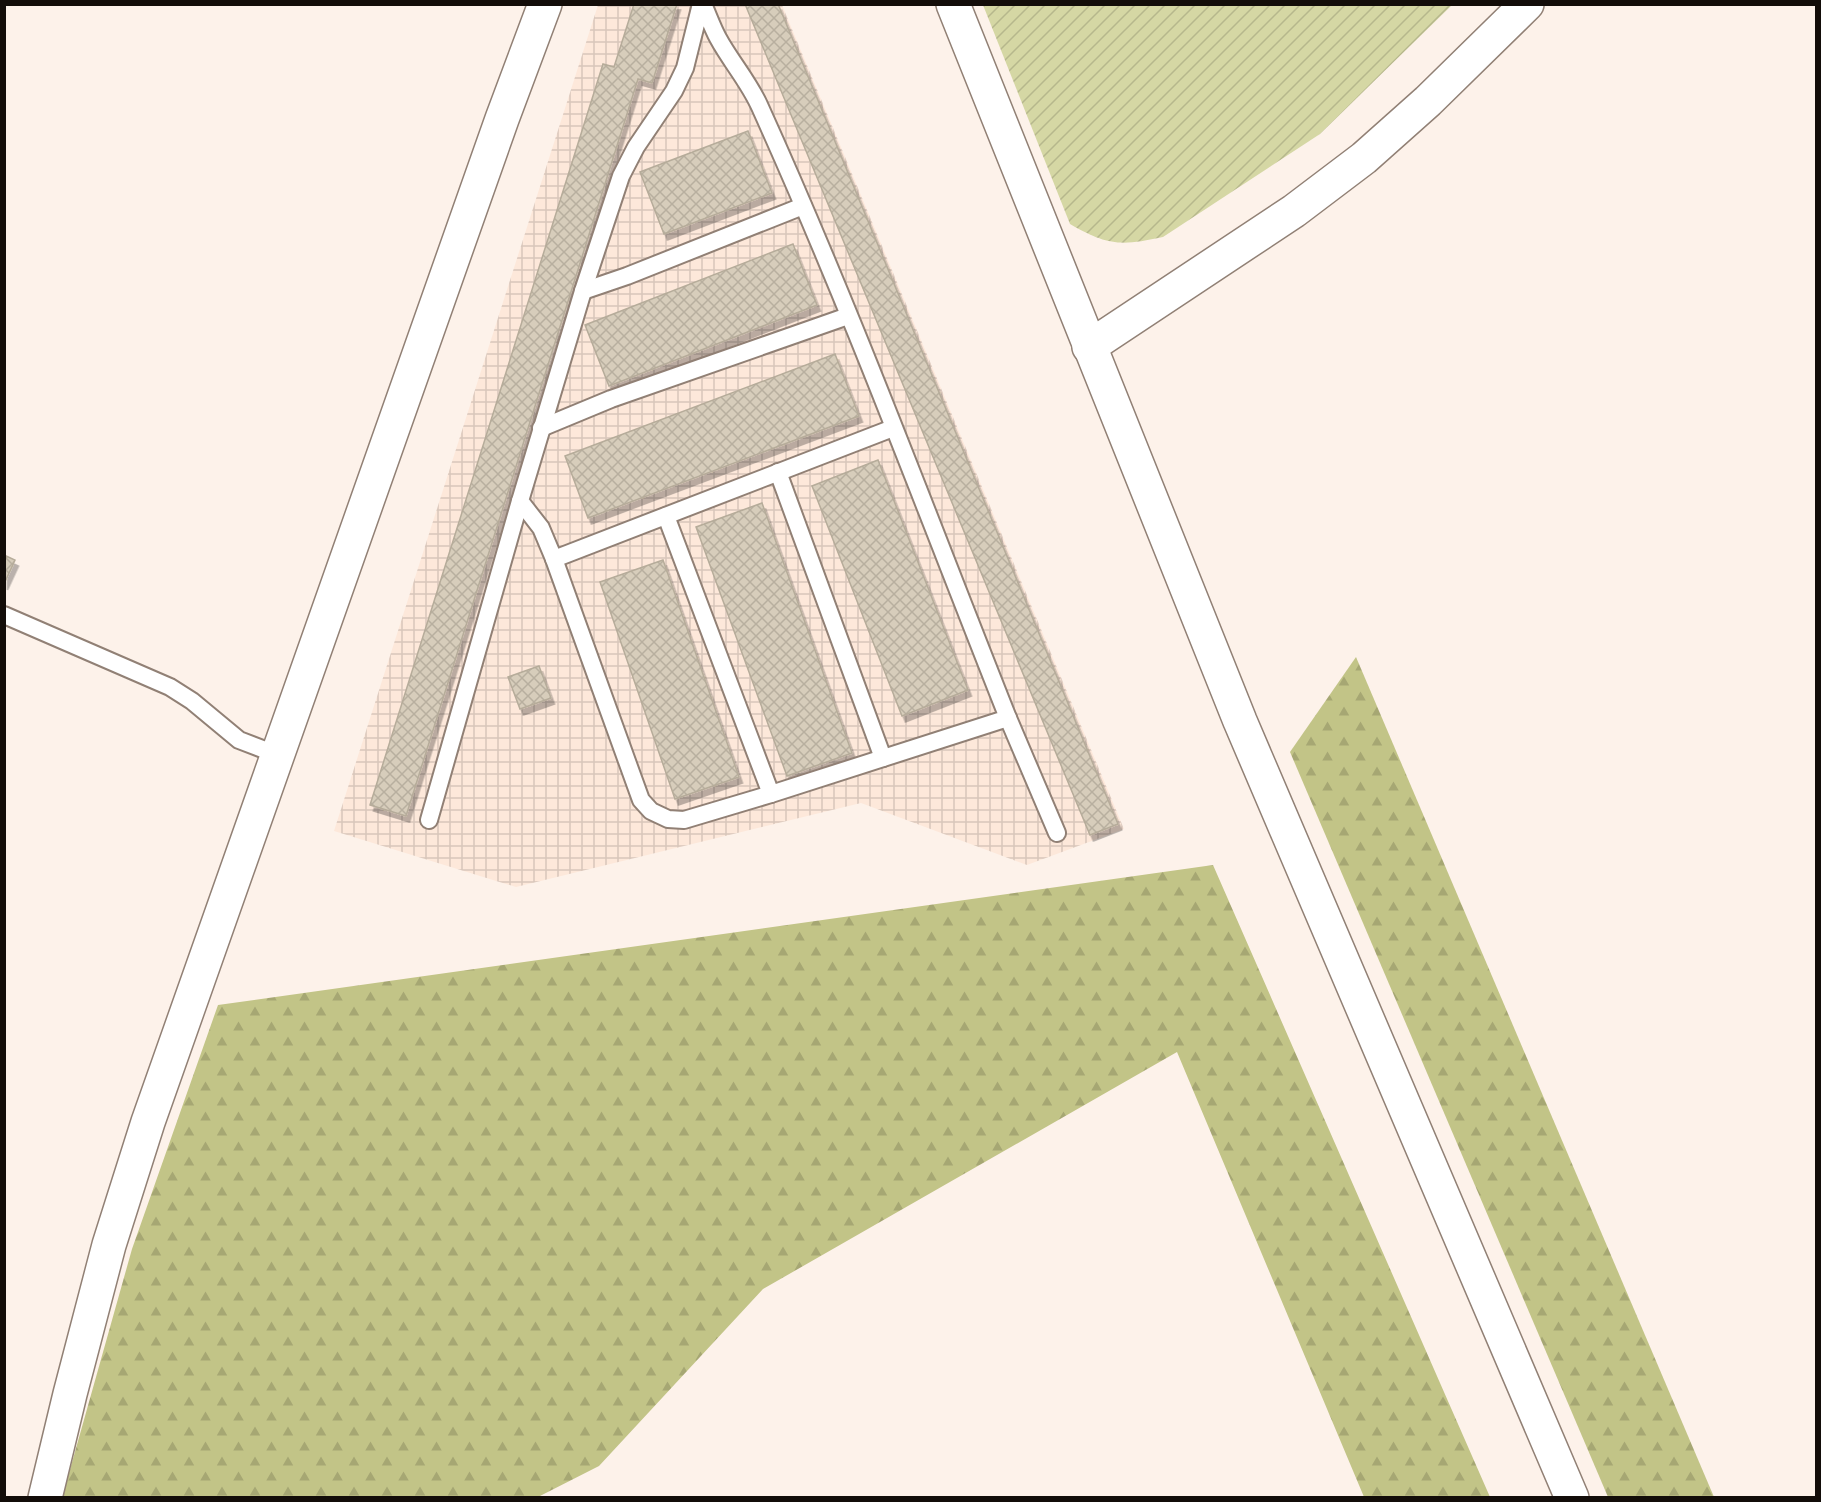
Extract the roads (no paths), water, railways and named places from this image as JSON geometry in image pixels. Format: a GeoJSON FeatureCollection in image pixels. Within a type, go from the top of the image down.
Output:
{"type":"FeatureCollection","features":[{"type":"Feature","properties":{"kind":"street"},"geometry":{"type":"LineString","coordinates":[[45,1497],[109,1245],[148,1122],[502,119],[545,4]]}},
{"type":"Feature","properties":{"kind":"street"},"geometry":{"type":"LineString","coordinates":[[953,4],[1240,721],[1572,1497]]}},
{"type":"Feature","properties":{"kind":"street"},"geometry":{"type":"LineString","coordinates":[[1089,347],[1294,211],[1364,158],[1428,101],[1527,4]]}},
{"type":"Feature","properties":{"kind":"lane"},"geometry":{"type":"LineString","coordinates":[[702,4],[718,38],[760,105],[848,316],[1008,718],[1057,833]]}},
{"type":"Feature","properties":{"kind":"lane"},"geometry":{"type":"LineString","coordinates":[[429,820],[541,428],[621,176],[636,147],[674,91],[685,68],[702,4]]}},
{"type":"Feature","properties":{"kind":"lane"},"geometry":{"type":"LineString","coordinates":[[583,291],[627,276],[803,206]]}},
{"type":"Feature","properties":{"kind":"lane"},"geometry":{"type":"LineString","coordinates":[[541,428],[611,399],[848,316]]}},
{"type":"Feature","properties":{"kind":"lane"},"geometry":{"type":"LineString","coordinates":[[554,558],[893,428]]}},
{"type":"Feature","properties":{"kind":"lane"},"geometry":{"type":"LineString","coordinates":[[778,472],[883,758]]}},
{"type":"Feature","properties":{"kind":"lane"},"geometry":{"type":"LineString","coordinates":[[520,501],[541,528],[554,558],[641,800],[651,811],[668,819],[684,820],[1008,718]]}},
{"type":"Feature","properties":{"kind":"lane"},"geometry":{"type":"LineString","coordinates":[[666,516],[771,794]]}},
{"type":"Feature","properties":{"kind":"lane"},"geometry":{"type":"LineString","coordinates":[[4,615],[170,687],[192,700],[239,740],[278,755]]}}]}
